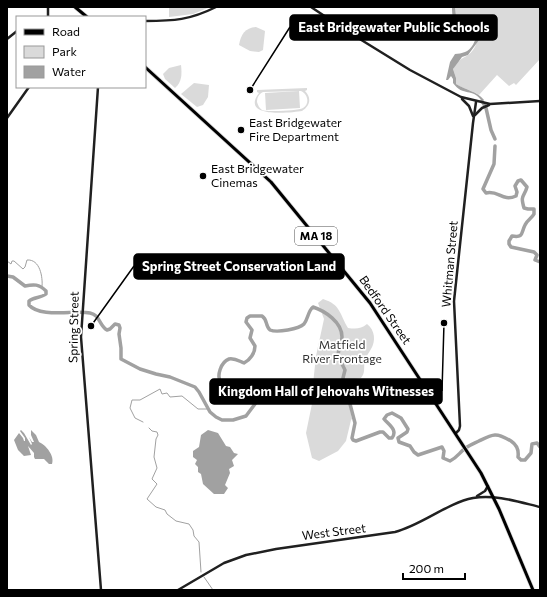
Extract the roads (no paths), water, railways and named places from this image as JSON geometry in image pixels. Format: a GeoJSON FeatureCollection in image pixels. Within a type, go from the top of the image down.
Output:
{"type":"FeatureCollection","features":[{"type":"Feature","properties":{"kind":"main road"},"geometry":{"type":"LineString","coordinates":[[75,7],[86,16]]}},
{"type":"Feature","properties":{"kind":"main road"},"geometry":{"type":"LineString","coordinates":[[146,21],[189,18],[202,14],[216,7]]}},
{"type":"Feature","properties":{"kind":"main road"},"geometry":{"type":"LineString","coordinates":[[311,7],[410,70],[460,97],[478,102],[485,106]]}},
{"type":"Feature","properties":{"kind":"main road"},"geometry":{"type":"LineString","coordinates":[[7,39],[16,32]]}},
{"type":"Feature","properties":{"kind":"main road","name":"Bedford Street"},"geometry":{"type":"LineString","coordinates":[[146,68],[256,167],[282,194],[373,306],[468,451],[488,486],[533,590]]}},
{"type":"Feature","properties":{"kind":"main road"},"geometry":{"type":"LineString","coordinates":[[7,118],[28,88]]}},
{"type":"Feature","properties":{"kind":"main road","name":"Spring Street"},"geometry":{"type":"LineString","coordinates":[[98,88],[81,343],[101,590]]}},
{"type":"Feature","properties":{"kind":"main road"},"geometry":{"type":"LineString","coordinates":[[460,97],[470,108],[473,119]]}},
{"type":"Feature","properties":{"kind":"main road"},"geometry":{"type":"LineString","coordinates":[[473,119],[477,112],[485,106],[491,104],[540,101]]}},
{"type":"Feature","properties":{"kind":"main road","name":"Whitman Street"},"geometry":{"type":"LineString","coordinates":[[456,433],[460,426],[455,297],[473,119],[478,102]]}},
{"type":"Feature","properties":{"kind":"main road"},"geometry":{"type":"LineString","coordinates":[[471,498],[482,494],[488,486]]}},
{"type":"Feature","properties":{"kind":"main road","name":"West Street"},"geometry":{"type":"LineString","coordinates":[[178,590],[221,564],[240,556],[395,532],[412,526],[453,505],[471,498],[482,497],[506,499],[540,507]]}},
{"type":"Feature","properties":{"kind":"water"},"geometry":{"type":"Polygon","coordinates":[[[452,7],[455,7],[456,16],[462,23],[470,18],[474,20],[480,31],[479,40],[468,55],[462,57],[453,69],[456,84],[478,95],[484,100],[481,100],[475,94],[460,90],[453,83],[451,76],[448,80],[446,80],[450,62],[455,54],[465,52],[469,49],[475,42],[476,36],[476,31],[471,24],[468,23],[462,27],[455,21],[452,7]]]}},
{"type":"Feature","properties":{"kind":"water"},"geometry":{"type":"Polygon","coordinates":[[[21,430],[31,445],[32,444],[29,437],[32,442],[34,442],[31,435],[31,430],[36,435],[39,442],[47,448],[51,454],[53,461],[52,464],[49,464],[44,459],[35,459],[34,453],[28,446],[31,455],[24,456],[18,450],[14,440],[19,433],[25,441],[25,438],[20,431],[21,430]]]}},
{"type":"Feature","properties":{"kind":"water"},"geometry":{"type":"Polygon","coordinates":[[[208,430],[218,433],[226,446],[230,447],[234,453],[238,454],[232,460],[234,466],[229,469],[230,473],[225,485],[228,488],[224,494],[214,494],[203,484],[201,474],[198,472],[198,467],[195,464],[197,460],[193,457],[193,451],[199,447],[201,435],[208,430]]]}},
{"type":"Feature","properties":{"kind":"waterway"},"geometry":{"type":"LineString","coordinates":[[482,101],[486,108],[491,130],[495,139]]}},
{"type":"Feature","properties":{"kind":"waterway"},"geometry":{"type":"LineString","coordinates":[[495,146],[494,164],[483,189],[486,193],[494,193],[507,198],[516,196],[517,192],[515,186],[518,181],[521,180],[527,187],[522,198],[524,208],[534,209],[534,214],[526,223],[522,234],[520,236],[512,236],[509,244],[511,247],[534,252],[537,255],[535,260],[540,262]]}},
{"type":"Feature","properties":{"kind":"waterway"},"geometry":{"type":"LineString","coordinates":[[7,261],[11,264],[12,261],[14,261],[23,269],[27,260],[35,262],[40,269],[42,287]]}},
{"type":"Feature","properties":{"kind":"waterway"},"geometry":{"type":"LineString","coordinates":[[7,276],[13,277],[25,286],[36,285],[46,291],[46,294],[29,301],[29,305],[34,309],[58,313],[90,313],[96,316],[102,326],[107,330],[115,324],[119,325],[121,359],[140,369],[170,377],[195,387],[210,412],[222,420],[233,420],[246,416],[261,396],[256,392],[229,388],[221,383],[219,377],[220,370],[226,361],[233,359],[244,363],[253,354],[255,346],[250,338],[252,330],[246,322],[247,318],[250,316],[262,316],[270,330],[288,330],[304,324],[313,307],[323,311],[332,318],[336,322],[341,332],[342,340],[338,356],[345,370],[343,387],[350,398],[355,423],[352,438],[353,440],[356,441],[380,432],[383,432],[389,438],[392,438],[394,432],[384,419],[387,415],[392,413],[401,418],[408,429],[407,432],[398,438],[399,442],[410,446],[418,455],[442,447],[444,451],[443,458],[450,461],[468,446],[495,435],[502,436],[515,444],[518,457],[521,460],[525,460],[531,453],[532,444],[537,443],[540,447]]}},
{"type":"Feature","properties":{"kind":"waterway"},"geometry":{"type":"LineString","coordinates":[[143,422],[135,418],[130,408],[132,400],[140,400],[160,389],[162,394],[167,393],[170,397],[182,396],[198,409],[209,409]]}},
{"type":"Feature","properties":{"kind":"waterway"},"geometry":{"type":"LineString","coordinates":[[149,428],[152,431],[157,432],[158,435],[156,439],[154,457],[157,468],[152,479],[157,484],[147,499],[156,507],[165,510],[167,514],[176,521],[189,524],[193,530],[194,536],[199,542],[201,572]]}},
{"type":"Feature","properties":{"kind":"waterway"},"geometry":{"type":"LineString","coordinates":[[204,577],[213,590]]}},
{"type":"Feature","properties":{"kind":"place","name":"East Bridgewater Public Schools"},"geometry":{"type":"Point","coordinates":[250,90]}},
{"type":"Feature","properties":{"kind":"place","name":"East Bridgewater Fire Department"},"geometry":{"type":"Point","coordinates":[241,130]}},
{"type":"Feature","properties":{"kind":"place","name":"East Bridgewater Cinemas"},"geometry":{"type":"Point","coordinates":[203,176]}},
{"type":"Feature","properties":{"kind":"place","name":"Kingdom Hall of Jehovahs Witnesses"},"geometry":{"type":"Point","coordinates":[444,323]}},
{"type":"Feature","properties":{"kind":"place","name":"Spring Street Conservation Land"},"geometry":{"type":"Point","coordinates":[91,326]}},
{"type":"Feature","properties":{"kind":"park label","name":"Matfield River Frontage"},"geometry":{"type":"Point","coordinates":[342,352]}}]}
